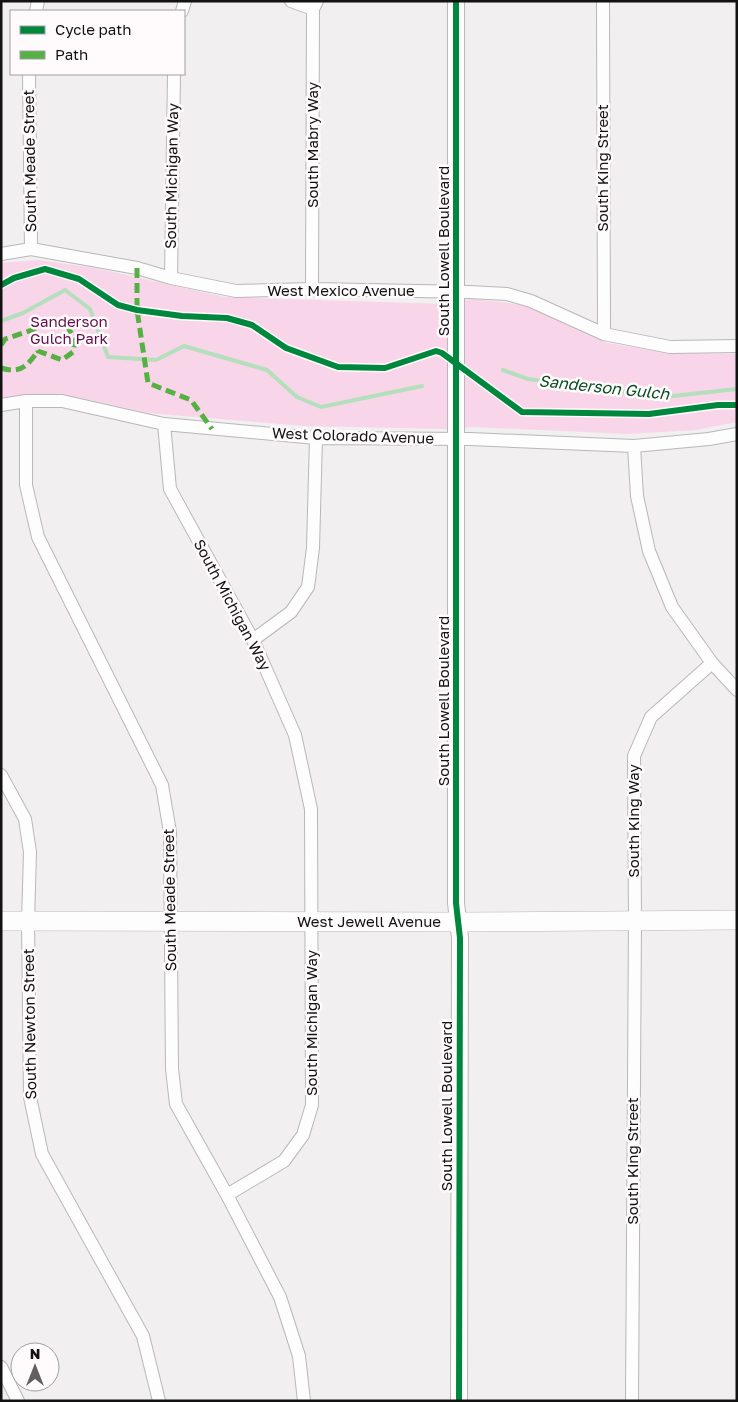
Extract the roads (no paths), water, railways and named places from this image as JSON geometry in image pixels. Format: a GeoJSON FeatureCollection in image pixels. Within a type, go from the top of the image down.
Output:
{"type":"FeatureCollection","features":[{"type":"Feature","properties":{"kind":"main road","name":"West Jewell Avenue"},"geometry":{"type":"LineString","coordinates":[[1,922],[737,920]]}},
{"type":"Feature","properties":{"kind":"street"},"geometry":{"type":"LineString","coordinates":[[291,1],[315,5]]}},
{"type":"Feature","properties":{"kind":"street","name":"South Lowell Boulevard"},"geometry":{"type":"LineString","coordinates":[[456,1],[456,903],[460,938],[458,1401]]}},
{"type":"Feature","properties":{"kind":"street","name":"South King Street"},"geometry":{"type":"LineString","coordinates":[[603,1],[604,334]]}},
{"type":"Feature","properties":{"kind":"street","name":"South Mabry Way"},"geometry":{"type":"LineString","coordinates":[[312,289],[315,5]]}},
{"type":"Feature","properties":{"kind":"street","name":"South Meade Street"},"geometry":{"type":"LineString","coordinates":[[29,75],[31,249]]}},
{"type":"Feature","properties":{"kind":"street","name":"South Michigan Way"},"geometry":{"type":"LineString","coordinates":[[171,278],[174,75]]}},
{"type":"Feature","properties":{"kind":"street","name":"West Mexico Avenue"},"geometry":{"type":"LineString","coordinates":[[1,254],[31,249],[137,268],[171,278],[236,291],[312,289],[508,294],[604,334],[670,347],[737,346]]}},
{"type":"Feature","properties":{"kind":"street","name":"South Meade Street"},"geometry":{"type":"LineString","coordinates":[[26,400],[26,485],[38,537],[162,785],[170,832],[172,1069],[176,1104],[227,1195],[280,1297],[299,1356],[304,1401]]}},
{"type":"Feature","properties":{"kind":"street","name":"West Colorado Avenue"},"geometry":{"type":"LineString","coordinates":[[1,405],[26,400],[62,401],[164,424],[316,438],[457,439],[634,446],[709,439],[737,434]]}},
{"type":"Feature","properties":{"kind":"street","name":"South Michigan Way"},"geometry":{"type":"LineString","coordinates":[[164,424],[170,489],[254,640],[295,735],[311,809],[312,1105],[303,1135],[284,1161],[227,1195]]}},
{"type":"Feature","properties":{"kind":"street"},"geometry":{"type":"LineString","coordinates":[[254,640],[291,612],[308,587],[314,548],[316,438]]}},
{"type":"Feature","properties":{"kind":"street"},"geometry":{"type":"LineString","coordinates":[[634,446],[638,496],[648,551],[672,607],[712,663],[737,690]]}},
{"type":"Feature","properties":{"kind":"street","name":"South King Way"},"geometry":{"type":"LineString","coordinates":[[635,920],[634,756],[652,717],[712,663]]}},
{"type":"Feature","properties":{"kind":"street","name":"South Newton Street"},"geometry":{"type":"LineString","coordinates":[[1,775],[25,819],[30,852],[28,922],[30,1097],[42,1154],[143,1336],[159,1401]]}},
{"type":"Feature","properties":{"kind":"street","name":"South King Street"},"geometry":{"type":"LineString","coordinates":[[632,1401],[635,920]]}},
{"type":"Feature","properties":{"kind":"street"},"geometry":{"type":"LineString","coordinates":[[1,1367],[18,1401]]}},
{"type":"Feature","properties":{"kind":"waterway","name":"Sanderson Gulch"},"geometry":{"type":"LineString","coordinates":[[1,321],[23,313],[65,290],[90,309],[108,357],[156,360],[184,346],[267,370],[297,397],[321,407],[422,386]]}},
{"type":"Feature","properties":{"kind":"waterway","name":"Sanderson Gulch"},"geometry":{"type":"LineString","coordinates":[[503,370],[528,379],[664,397],[737,389]]}},
{"type":"Feature","properties":{"kind":"park label","name":"Sanderson Gulch Park"},"geometry":{"type":"Point","coordinates":[69,330]}}]}
